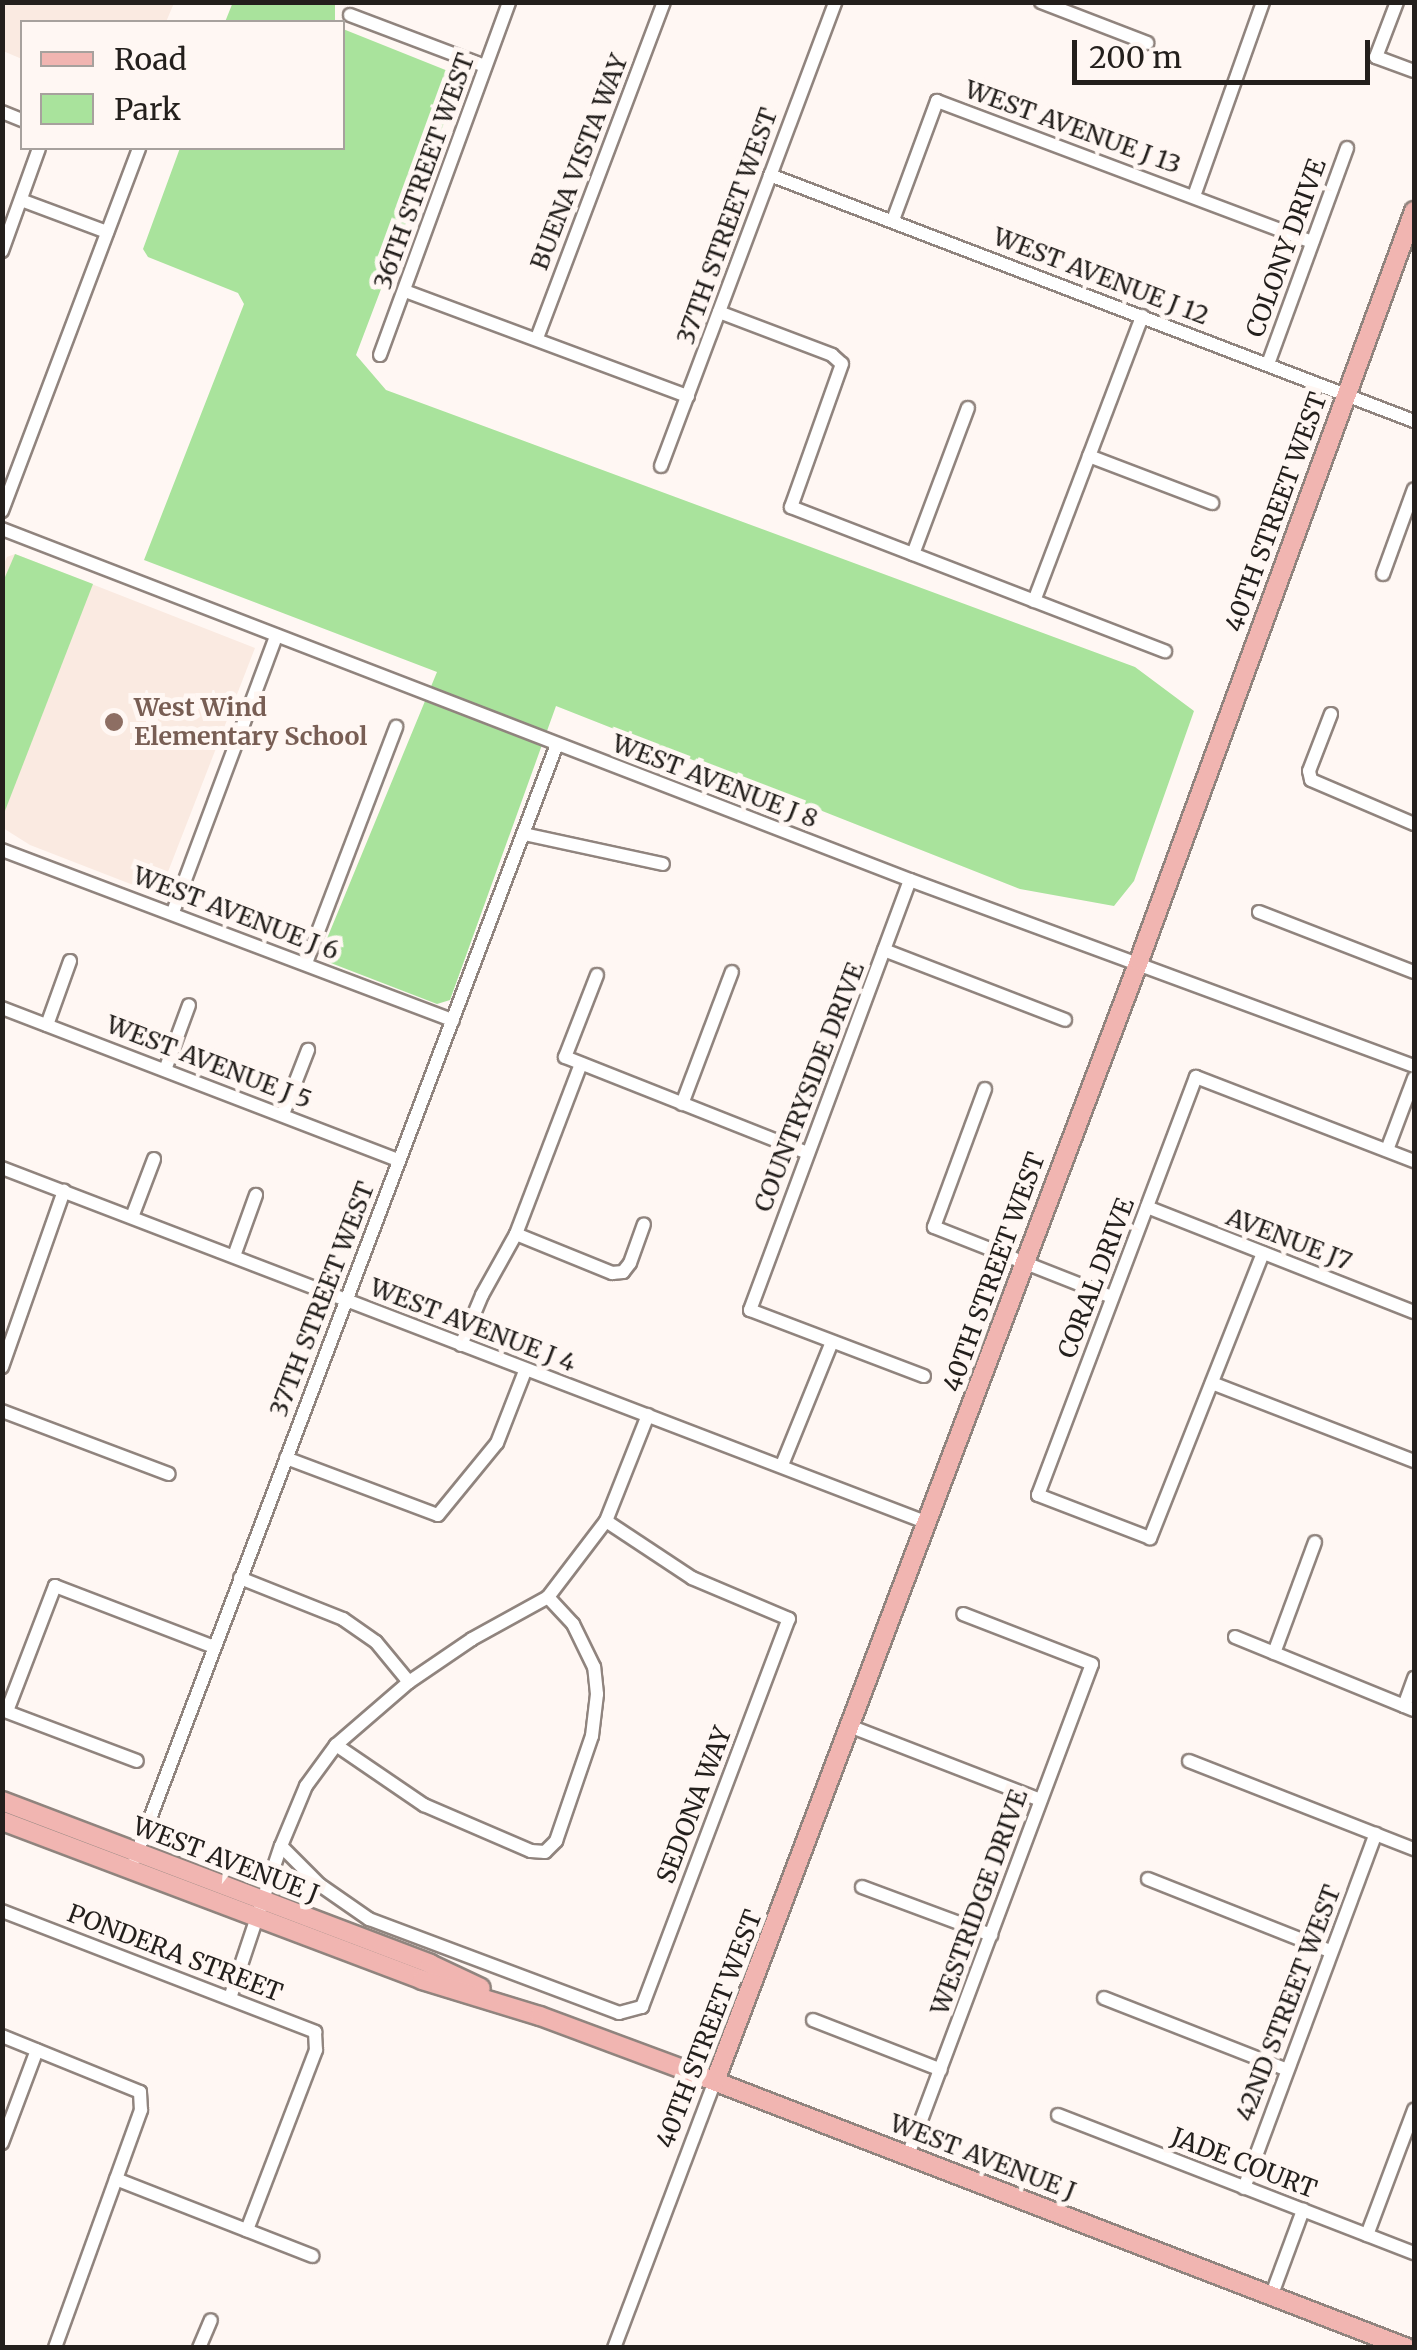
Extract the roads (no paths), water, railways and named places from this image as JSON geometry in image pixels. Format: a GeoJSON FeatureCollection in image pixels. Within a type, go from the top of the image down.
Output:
{"type":"FeatureCollection","features":[{"type":"Feature","properties":{"kind":"main road","name":"40TH STREET WEST"},"geometry":{"type":"LineString","coordinates":[[715,2082],[1139,961],[1414,211]]}},
{"type":"Feature","properties":{"kind":"main road","name":"WEST AVENUE J"},"geometry":{"type":"LineString","coordinates":[[2,1801],[134,1861],[259,1909],[422,1980],[540,2016],[1407,2348]]}},
{"type":"Feature","properties":{"kind":"main road","name":"WEST AVENUE J"},"geometry":{"type":"LineString","coordinates":[[2,1821],[134,1861]]}},
{"type":"Feature","properties":{"kind":"street","name":"36TH STREET WEST"},"geometry":{"type":"LineString","coordinates":[[380,356],[509,2]]}},
{"type":"Feature","properties":{"kind":"street","name":"BUENA VISTA WAY"},"geometry":{"type":"LineString","coordinates":[[537,338],[664,2]]}},
{"type":"Feature","properties":{"kind":"street","name":"37TH STREET WEST"},"geometry":{"type":"LineString","coordinates":[[662,466],[834,2]]}},
{"type":"Feature","properties":{"kind":"street"},"geometry":{"type":"LineString","coordinates":[[1041,2],[1146,43]]}},
{"type":"Feature","properties":{"kind":"street"},"geometry":{"type":"LineString","coordinates":[[1194,196],[1263,2]]}},
{"type":"Feature","properties":{"kind":"street"},"geometry":{"type":"LineString","coordinates":[[1396,2],[1376,56],[1414,70]]}},
{"type":"Feature","properties":{"kind":"street"},"geometry":{"type":"LineString","coordinates":[[350,15],[485,66]]}},
{"type":"Feature","properties":{"kind":"street","name":"WEST AVENUE J 13"},"geometry":{"type":"LineString","coordinates":[[893,220],[938,101],[1312,242]]}},
{"type":"Feature","properties":{"kind":"street","name":"COLONY DRIVE"},"geometry":{"type":"LineString","coordinates":[[1268,364],[1347,148]]}},
{"type":"Feature","properties":{"kind":"street"},"geometry":{"type":"LineString","coordinates":[[2,251],[38,150]]}},
{"type":"Feature","properties":{"kind":"street"},"geometry":{"type":"LineString","coordinates":[[2,511],[138,150]]}},
{"type":"Feature","properties":{"kind":"street","name":"WEST AVENUE J 12"},"geometry":{"type":"LineString","coordinates":[[770,175],[1414,421]]}},
{"type":"Feature","properties":{"kind":"street"},"geometry":{"type":"LineString","coordinates":[[21,200],[108,232]]}},
{"type":"Feature","properties":{"kind":"street"},"geometry":{"type":"LineString","coordinates":[[405,290],[688,396]]}},
{"type":"Feature","properties":{"kind":"street"},"geometry":{"type":"LineString","coordinates":[[719,312],[832,354],[842,364],[790,508],[1165,650]]}},
{"type":"Feature","properties":{"kind":"street"},"geometry":{"type":"LineString","coordinates":[[1034,600],[1142,316]]}},
{"type":"Feature","properties":{"kind":"street"},"geometry":{"type":"LineString","coordinates":[[913,554],[968,408]]}},
{"type":"Feature","properties":{"kind":"street"},"geometry":{"type":"LineString","coordinates":[[1089,456],[1212,502]]}},
{"type":"Feature","properties":{"kind":"street"},"geometry":{"type":"LineString","coordinates":[[1383,574],[1410,513],[1414,489]]}},
{"type":"Feature","properties":{"kind":"street","name":"WEST AVENUE J 8"},"geometry":{"type":"LineString","coordinates":[[2,529],[910,880],[1139,961],[1414,1066]]}},
{"type":"Feature","properties":{"kind":"street"},"geometry":{"type":"LineString","coordinates":[[173,912],[276,636]]}},
{"type":"Feature","properties":{"kind":"street"},"geometry":{"type":"LineString","coordinates":[[1331,714],[1309,771],[1311,780],[1414,824]]}},
{"type":"Feature","properties":{"kind":"street"},"geometry":{"type":"LineString","coordinates":[[306,963],[396,727]]}},
{"type":"Feature","properties":{"kind":"street","name":"37TH STREET WEST"},"geometry":{"type":"LineString","coordinates":[[134,1861],[557,744]]}},
{"type":"Feature","properties":{"kind":"street"},"geometry":{"type":"LineString","coordinates":[[524,834],[663,864]]}},
{"type":"Feature","properties":{"kind":"street","name":"WEST AVENUE J 6"},"geometry":{"type":"LineString","coordinates":[[2,850],[452,1020]]}},
{"type":"Feature","properties":{"kind":"street","name":"COUNTRYSIDE DRIVE"},"geometry":{"type":"LineString","coordinates":[[832,1342],[750,1310],[910,880]]}},
{"type":"Feature","properties":{"kind":"street"},"geometry":{"type":"LineString","coordinates":[[1259,912],[1414,972]]}},
{"type":"Feature","properties":{"kind":"street"},"geometry":{"type":"LineString","coordinates":[[884,950],[1066,1020]]}},
{"type":"Feature","properties":{"kind":"street"},"geometry":{"type":"LineString","coordinates":[[48,1025],[70,961]]}},
{"type":"Feature","properties":{"kind":"street"},"geometry":{"type":"LineString","coordinates":[[682,1104],[732,972]]}},
{"type":"Feature","properties":{"kind":"street"},"geometry":{"type":"LineString","coordinates":[[598,976],[565,1057],[808,1153]]}},
{"type":"Feature","properties":{"kind":"street"},"geometry":{"type":"LineString","coordinates":[[165,1070],[189,1005]]}},
{"type":"Feature","properties":{"kind":"street","name":"WEST AVENUE J 5"},"geometry":{"type":"LineString","coordinates":[[2,1008],[399,1160]]}},
{"type":"Feature","properties":{"kind":"street"},"geometry":{"type":"LineString","coordinates":[[283,1114],[308,1050]]}},
{"type":"Feature","properties":{"kind":"street"},"geometry":{"type":"LineString","coordinates":[[461,1345],[482,1295],[516,1234],[581,1064]]}},
{"type":"Feature","properties":{"kind":"street","name":"CORAL DRIVE"},"geometry":{"type":"LineString","coordinates":[[1212,1383],[1150,1538],[1038,1495],[1196,1077],[1387,1150]]}},
{"type":"Feature","properties":{"kind":"street"},"geometry":{"type":"LineString","coordinates":[[1414,1078],[1387,1150],[1414,1160]]}},
{"type":"Feature","properties":{"kind":"street"},"geometry":{"type":"LineString","coordinates":[[986,1089],[934,1227],[1112,1297]]}},
{"type":"Feature","properties":{"kind":"street"},"geometry":{"type":"LineString","coordinates":[[132,1216],[154,1158]]}},
{"type":"Feature","properties":{"kind":"street","name":"WEST AVENUE J 4"},"geometry":{"type":"LineString","coordinates":[[2,1168],[928,1523]]}},
{"type":"Feature","properties":{"kind":"street"},"geometry":{"type":"LineString","coordinates":[[2,1366],[64,1191]]}},
{"type":"Feature","properties":{"kind":"street"},"geometry":{"type":"LineString","coordinates":[[234,1256],[256,1195]]}},
{"type":"Feature","properties":{"kind":"street","name":"AVENUE J7"},"geometry":{"type":"LineString","coordinates":[[1147,1207],[1414,1312]]}},
{"type":"Feature","properties":{"kind":"street"},"geometry":{"type":"LineString","coordinates":[[516,1234],[612,1273],[623,1272],[630,1263],[644,1224]]}},
{"type":"Feature","properties":{"kind":"street"},"geometry":{"type":"LineString","coordinates":[[1263,1252],[1212,1383],[1414,1461]]}},
{"type":"Feature","properties":{"kind":"street"},"geometry":{"type":"LineString","coordinates":[[782,1466],[832,1342],[924,1376]]}},
{"type":"Feature","properties":{"kind":"street"},"geometry":{"type":"LineString","coordinates":[[286,1458],[438,1515],[497,1443],[525,1370]]}},
{"type":"Feature","properties":{"kind":"street"},"geometry":{"type":"LineString","coordinates":[[2,1412],[169,1474]]}},
{"type":"Feature","properties":{"kind":"street"},"geometry":{"type":"LineString","coordinates":[[230,1998],[280,1846],[306,1786],[336,1745],[409,1682],[472,1638],[548,1597],[606,1521],[648,1415]]}},
{"type":"Feature","properties":{"kind":"street","name":"SEDONA WAY"},"geometry":{"type":"LineString","coordinates":[[606,1521],[692,1578],[789,1620],[642,2007]]}},
{"type":"Feature","properties":{"kind":"street"},"geometry":{"type":"LineString","coordinates":[[1274,1653],[1315,1542]]}},
{"type":"Feature","properties":{"kind":"street"},"geometry":{"type":"LineString","coordinates":[[240,1578],[344,1619],[376,1642],[409,1682]]}},
{"type":"Feature","properties":{"kind":"street"},"geometry":{"type":"LineString","coordinates":[[137,1761],[5,1710],[54,1586],[214,1647]]}},
{"type":"Feature","properties":{"kind":"street"},"geometry":{"type":"LineString","coordinates":[[336,1745],[424,1804],[530,1851],[546,1852],[556,1841],[592,1736],[597,1694],[594,1667],[573,1624],[548,1597]]}},
{"type":"Feature","properties":{"kind":"street","name":"WESTRIDGE DRIVE"},"geometry":{"type":"LineString","coordinates":[[908,2155],[1092,1664],[962,1614]]}},
{"type":"Feature","properties":{"kind":"street"},"geometry":{"type":"LineString","coordinates":[[1235,1637],[1409,1708],[1414,1678]]}},
{"type":"Feature","properties":{"kind":"street"},"geometry":{"type":"LineString","coordinates":[[852,1727],[1040,1800]]}},
{"type":"Feature","properties":{"kind":"street"},"geometry":{"type":"LineString","coordinates":[[1189,1761],[1414,1849]]}},
{"type":"Feature","properties":{"kind":"street","name":"42ND STREET WEST"},"geometry":{"type":"LineString","coordinates":[[1244,2188],[1285,2068],[1376,1834]]}},
{"type":"Feature","properties":{"kind":"street","name":"WEST AVENUE J"},"geometry":{"type":"LineString","coordinates":[[280,1846],[320,1886],[370,1919],[619,2013],[642,2007]]}},
{"type":"Feature","properties":{"kind":"street"},"geometry":{"type":"LineString","coordinates":[[1148,1879],[1330,1951]]}},
{"type":"Feature","properties":{"kind":"street"},"geometry":{"type":"LineString","coordinates":[[862,1887],[991,1935]]}},
{"type":"Feature","properties":{"kind":"street","name":"PONDERA STREET"},"geometry":{"type":"LineString","coordinates":[[2,1910],[315,2032],[316,2050],[247,2230]]}},
{"type":"Feature","properties":{"kind":"street"},"geometry":{"type":"LineString","coordinates":[[1104,1998],[1285,2068]]}},
{"type":"Feature","properties":{"kind":"street"},"geometry":{"type":"LineString","coordinates":[[813,2020],[941,2070]]}},
{"type":"Feature","properties":{"kind":"street"},"geometry":{"type":"LineString","coordinates":[[2,2036],[140,2092],[141,2110],[55,2348]]}},
{"type":"Feature","properties":{"kind":"street"},"geometry":{"type":"LineString","coordinates":[[2,2143],[38,2050]]}},
{"type":"Feature","properties":{"kind":"street","name":"40TH STREET WEST"},"geometry":{"type":"LineString","coordinates":[[614,2348],[715,2082]]}},
{"type":"Feature","properties":{"kind":"street"},"geometry":{"type":"LineString","coordinates":[[1366,2235],[1414,2110]]}},
{"type":"Feature","properties":{"kind":"street","name":"JADE COURT"},"geometry":{"type":"LineString","coordinates":[[1058,2115],[1414,2253]]}},
{"type":"Feature","properties":{"kind":"street"},"geometry":{"type":"LineString","coordinates":[[116,2179],[312,2256]]}},
{"type":"Feature","properties":{"kind":"street"},"geometry":{"type":"LineString","coordinates":[[1272,2294],[1304,2210]]}},
{"type":"Feature","properties":{"kind":"street"},"geometry":{"type":"LineString","coordinates":[[199,2348],[211,2320]]}},
{"type":"Feature","properties":{"kind":"place","name":"West Wind Elementary School"},"geometry":{"type":"Point","coordinates":[114,722]}}]}
